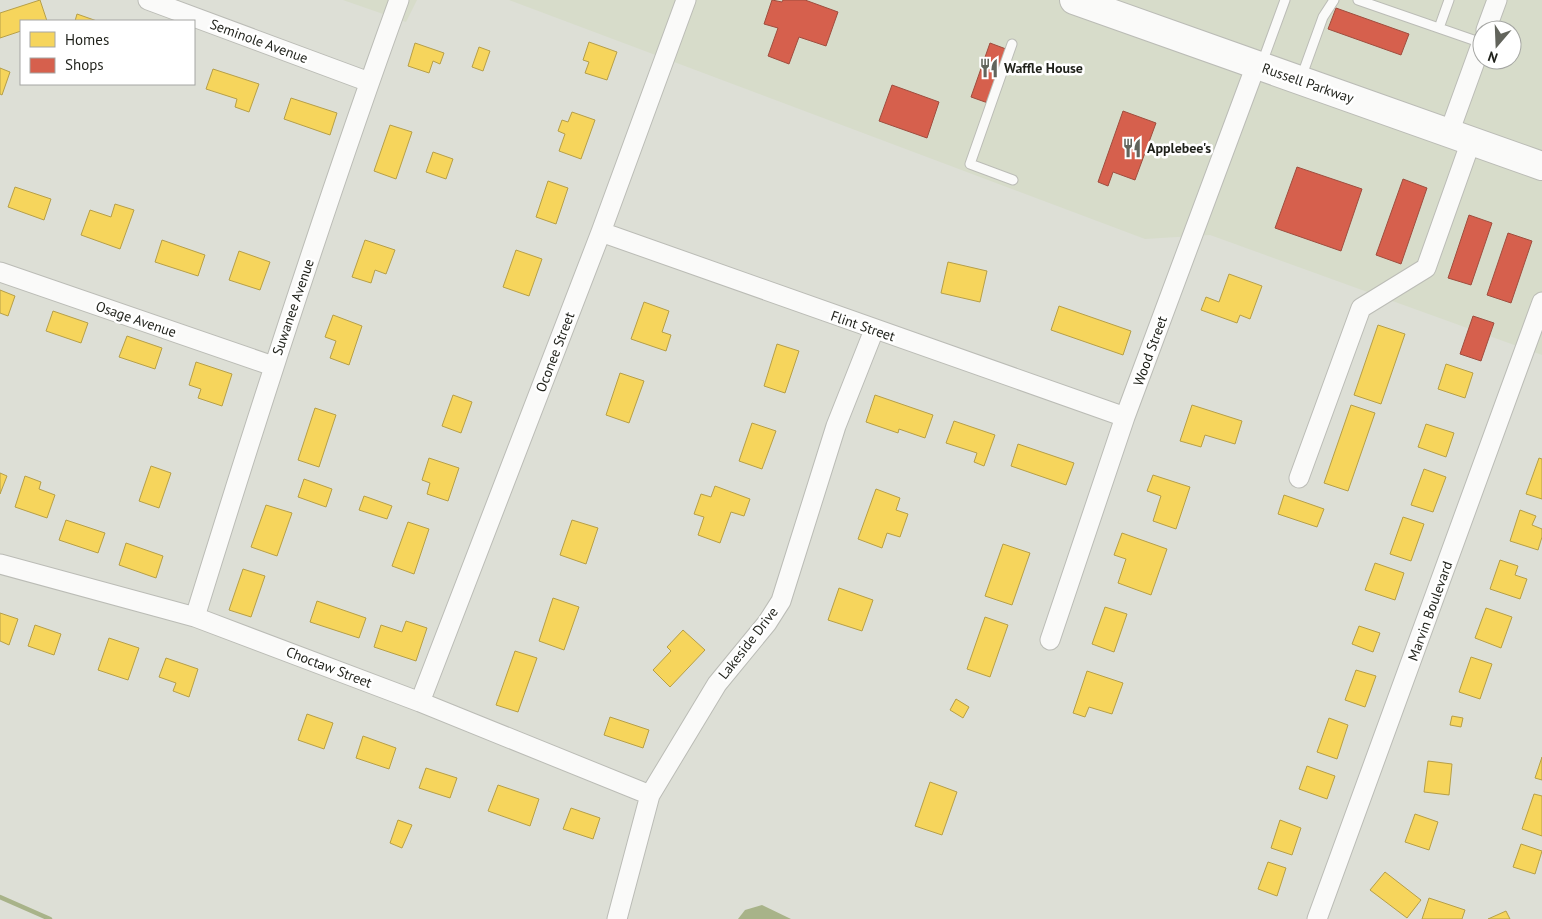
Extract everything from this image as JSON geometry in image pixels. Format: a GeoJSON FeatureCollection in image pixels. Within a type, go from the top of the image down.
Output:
{"type":"FeatureCollection","features":[{"type":"Feature","properties":{"kind":"main road","name":"Russell Parkway"},"geometry":{"type":"LineString","coordinates":[[1074,0],[1542,166]]}},
{"type":"Feature","properties":{"kind":"street","name":"Seminole Avenue"},"geometry":{"type":"LineString","coordinates":[[148,0],[369,82]]}},
{"type":"Feature","properties":{"kind":"street","name":"Suwanee Avenue"},"geometry":{"type":"LineString","coordinates":[[195,617],[273,366],[369,82],[399,0]]}},
{"type":"Feature","properties":{"kind":"street","name":"Oconee Street"},"geometry":{"type":"LineString","coordinates":[[420,702],[601,232],[686,0]]}},
{"type":"Feature","properties":{"kind":"street"},"geometry":{"type":"LineString","coordinates":[[1490,20],[1497,0]]}},
{"type":"Feature","properties":{"kind":"street","name":"Wood Street"},"geometry":{"type":"LineString","coordinates":[[1050,640],[1126,417],[1258,66]]}},
{"type":"Feature","properties":{"kind":"street"},"geometry":{"type":"LineString","coordinates":[[1299,478],[1361,308],[1426,268],[1476,70]]}},
{"type":"Feature","properties":{"kind":"street","name":"Flint Street"},"geometry":{"type":"LineString","coordinates":[[601,232],[874,330],[1126,417]]}},
{"type":"Feature","properties":{"kind":"street","name":"Osage Avenue"},"geometry":{"type":"LineString","coordinates":[[0,272],[273,366]]}},
{"type":"Feature","properties":{"kind":"street","name":"Marvin Boulevard"},"geometry":{"type":"LineString","coordinates":[[1317,919],[1542,302]]}},
{"type":"Feature","properties":{"kind":"street","name":"Lakeside Drive"},"geometry":{"type":"LineString","coordinates":[[617,919],[650,795],[717,684],[767,624],[781,601],[836,426],[874,330]]}},
{"type":"Feature","properties":{"kind":"street","name":"Choctaw Street"},"geometry":{"type":"LineString","coordinates":[[0,564],[195,617],[420,702],[650,795]]}},
{"type":"Feature","properties":{"kind":"lane"},"geometry":{"type":"LineString","coordinates":[[1258,66],[1286,0]]}},
{"type":"Feature","properties":{"kind":"lane"},"geometry":{"type":"LineString","coordinates":[[1300,80],[1323,17],[1334,0]]}},
{"type":"Feature","properties":{"kind":"lane"},"geometry":{"type":"LineString","coordinates":[[1358,0],[1472,39]]}},
{"type":"Feature","properties":{"kind":"lane"},"geometry":{"type":"LineString","coordinates":[[1439,28],[1449,0]]}},
{"type":"Feature","properties":{"kind":"lane"},"geometry":{"type":"LineString","coordinates":[[1012,44],[970,164],[1013,180]]}},
{"type":"Feature","properties":{"kind":"shaded area"},"geometry":{"type":"Polygon","coordinates":[[[343,0],[417,0],[406,22],[343,0]]]}},
{"type":"Feature","properties":{"kind":"shaded area"},"geometry":{"type":"Polygon","coordinates":[[[509,0],[1542,0],[1542,355],[1210,235],[1145,239],[509,0]]]}},
{"type":"Feature","properties":{"kind":"shaded area"},"geometry":{"type":"Polygon","coordinates":[[[762,905],[791,919],[738,919],[745,910],[762,905]]]}},
{"type":"Feature","properties":{"kind":"building: Homes"},"geometry":{"type":"Polygon","coordinates":[[[40,0],[47,20],[20,20],[20,31],[0,38],[0,13],[40,0]]]}},
{"type":"Feature","properties":{"kind":"building: Homes"},"geometry":{"type":"Polygon","coordinates":[[[77,14],[94,20],[75,20],[77,14]]]}},
{"type":"Feature","properties":{"kind":"building: Homes"},"geometry":{"type":"Polygon","coordinates":[[[589,42],[617,52],[607,80],[585,73],[589,62],[583,60],[589,42]]]}},
{"type":"Feature","properties":{"kind":"building: Homes"},"geometry":{"type":"Polygon","coordinates":[[[415,43],[444,53],[440,64],[433,61],[429,73],[408,66],[415,43]]]}},
{"type":"Feature","properties":{"kind":"building: Homes"},"geometry":{"type":"Polygon","coordinates":[[[479,47],[490,51],[483,71],[472,67],[479,47]]]}},
{"type":"Feature","properties":{"kind":"building: Homes"},"geometry":{"type":"Polygon","coordinates":[[[0,68],[10,72],[2,95],[0,94],[0,68]]]}},
{"type":"Feature","properties":{"kind":"building: Homes"},"geometry":{"type":"Polygon","coordinates":[[[213,69],[259,84],[249,112],[235,107],[237,99],[206,89],[213,69]]]}},
{"type":"Feature","properties":{"kind":"building: Homes"},"geometry":{"type":"Polygon","coordinates":[[[291,98],[337,113],[330,135],[284,119],[291,98]]]}},
{"type":"Feature","properties":{"kind":"building: Homes"},"geometry":{"type":"Polygon","coordinates":[[[572,112],[595,120],[581,159],[559,151],[565,134],[558,131],[562,120],[568,122],[572,112]]]}},
{"type":"Feature","properties":{"kind":"building: Homes"},"geometry":{"type":"Polygon","coordinates":[[[390,125],[412,132],[396,179],[374,171],[390,125]]]}},
{"type":"Feature","properties":{"kind":"building: Homes"},"geometry":{"type":"Polygon","coordinates":[[[433,152],[453,159],[446,179],[426,172],[433,152]]]}},
{"type":"Feature","properties":{"kind":"building: Homes"},"geometry":{"type":"Polygon","coordinates":[[[548,181],[568,188],[556,224],[536,217],[548,181]]]}},
{"type":"Feature","properties":{"kind":"building: Homes"},"geometry":{"type":"Polygon","coordinates":[[[15,187],[51,199],[44,220],[8,207],[15,187]]]}},
{"type":"Feature","properties":{"kind":"building: Homes"},"geometry":{"type":"Polygon","coordinates":[[[115,204],[134,210],[120,249],[81,235],[90,210],[111,217],[115,204]]]}},
{"type":"Feature","properties":{"kind":"building: Homes"},"geometry":{"type":"Polygon","coordinates":[[[162,240],[205,255],[198,276],[155,262],[162,240]]]}},
{"type":"Feature","properties":{"kind":"building: Homes"},"geometry":{"type":"Polygon","coordinates":[[[365,240],[395,250],[386,274],[375,270],[371,283],[352,277],[365,240]]]}},
{"type":"Feature","properties":{"kind":"building: Homes"},"geometry":{"type":"Polygon","coordinates":[[[516,250],[542,259],[529,296],[503,287],[516,250]]]}},
{"type":"Feature","properties":{"kind":"building: Homes"},"geometry":{"type":"Polygon","coordinates":[[[239,251],[270,262],[260,290],[229,280],[239,251]]]}},
{"type":"Feature","properties":{"kind":"building: Homes"},"geometry":{"type":"Polygon","coordinates":[[[948,262],[987,271],[980,302],[941,293],[948,262]]]}},
{"type":"Feature","properties":{"kind":"building: Homes"},"geometry":{"type":"Polygon","coordinates":[[[1229,274],[1262,286],[1250,319],[1240,315],[1237,323],[1201,310],[1206,297],[1219,302],[1229,274]]]}},
{"type":"Feature","properties":{"kind":"building: Homes"},"geometry":{"type":"Polygon","coordinates":[[[0,290],[15,296],[8,316],[0,313],[0,290]]]}},
{"type":"Feature","properties":{"kind":"building: Homes"},"geometry":{"type":"Polygon","coordinates":[[[644,302],[669,311],[662,332],[671,335],[666,351],[631,339],[644,302]]]}},
{"type":"Feature","properties":{"kind":"building: Homes"},"geometry":{"type":"Polygon","coordinates":[[[1059,306],[1131,331],[1123,355],[1051,330],[1059,306]]]}},
{"type":"Feature","properties":{"kind":"building: Homes"},"geometry":{"type":"Polygon","coordinates":[[[53,311],[88,323],[81,343],[46,331],[53,311]]]}},
{"type":"Feature","properties":{"kind":"building: Homes"},"geometry":{"type":"Polygon","coordinates":[[[333,315],[362,326],[349,365],[330,358],[336,341],[325,337],[333,315]]]}},
{"type":"Feature","properties":{"kind":"building: Homes"},"geometry":{"type":"Polygon","coordinates":[[[1378,325],[1405,334],[1381,404],[1354,395],[1378,325]]]}},
{"type":"Feature","properties":{"kind":"building: Homes"},"geometry":{"type":"Polygon","coordinates":[[[127,336],[162,348],[155,369],[119,357],[127,336]]]}},
{"type":"Feature","properties":{"kind":"building: Homes"},"geometry":{"type":"Polygon","coordinates":[[[777,344],[799,351],[785,393],[764,386],[777,344]]]}},
{"type":"Feature","properties":{"kind":"building: Homes"},"geometry":{"type":"Polygon","coordinates":[[[196,362],[232,374],[222,406],[198,398],[201,389],[189,385],[196,362]]]}},
{"type":"Feature","properties":{"kind":"building: Homes"},"geometry":{"type":"Polygon","coordinates":[[[1446,364],[1473,373],[1465,398],[1438,389],[1446,364]]]}},
{"type":"Feature","properties":{"kind":"building: Homes"},"geometry":{"type":"Polygon","coordinates":[[[620,373],[644,381],[629,423],[606,415],[620,373]]]}},
{"type":"Feature","properties":{"kind":"building: Homes"},"geometry":{"type":"Polygon","coordinates":[[[453,395],[472,402],[461,433],[442,426],[453,395]]]}},
{"type":"Feature","properties":{"kind":"building: Homes"},"geometry":{"type":"Polygon","coordinates":[[[875,395],[933,415],[925,438],[899,429],[898,433],[866,422],[875,395]]]}},
{"type":"Feature","properties":{"kind":"building: Homes"},"geometry":{"type":"Polygon","coordinates":[[[1192,405],[1242,421],[1235,444],[1205,435],[1201,447],[1180,441],[1192,405]]]}},
{"type":"Feature","properties":{"kind":"building: Homes"},"geometry":{"type":"Polygon","coordinates":[[[1351,405],[1375,413],[1348,491],[1324,483],[1351,405]]]}},
{"type":"Feature","properties":{"kind":"building: Homes"},"geometry":{"type":"Polygon","coordinates":[[[315,408],[336,415],[319,467],[298,460],[315,408]]]}},
{"type":"Feature","properties":{"kind":"building: Homes"},"geometry":{"type":"Polygon","coordinates":[[[954,421],[995,435],[984,466],[974,462],[977,453],[946,443],[954,421]]]}},
{"type":"Feature","properties":{"kind":"building: Homes"},"geometry":{"type":"Polygon","coordinates":[[[752,423],[776,431],[762,469],[739,461],[752,423]]]}},
{"type":"Feature","properties":{"kind":"building: Homes"},"geometry":{"type":"Polygon","coordinates":[[[1426,424],[1454,433],[1446,457],[1418,447],[1426,424]]]}},
{"type":"Feature","properties":{"kind":"building: Homes"},"geometry":{"type":"Polygon","coordinates":[[[1018,444],[1074,463],[1066,485],[1011,466],[1018,444]]]}},
{"type":"Feature","properties":{"kind":"building: Homes"},"geometry":{"type":"Polygon","coordinates":[[[429,458],[459,468],[448,501],[427,494],[430,483],[422,480],[429,458]]]}},
{"type":"Feature","properties":{"kind":"building: Homes"},"geometry":{"type":"Polygon","coordinates":[[[1539,458],[1542,459],[1542,499],[1526,494],[1539,458]]]}},
{"type":"Feature","properties":{"kind":"building: Homes"},"geometry":{"type":"Polygon","coordinates":[[[151,466],[171,473],[159,508],[139,501],[151,466]]]}},
{"type":"Feature","properties":{"kind":"building: Homes"},"geometry":{"type":"Polygon","coordinates":[[[1424,469],[1446,477],[1433,512],[1411,505],[1424,469]]]}},
{"type":"Feature","properties":{"kind":"building: Homes"},"geometry":{"type":"Polygon","coordinates":[[[0,473],[7,476],[0,494],[0,473]]]}},
{"type":"Feature","properties":{"kind":"building: Homes"},"geometry":{"type":"Polygon","coordinates":[[[1153,475],[1190,487],[1176,529],[1153,521],[1161,496],[1147,491],[1153,475]]]}},
{"type":"Feature","properties":{"kind":"building: Homes"},"geometry":{"type":"Polygon","coordinates":[[[25,476],[41,482],[39,489],[55,495],[47,518],[15,507],[25,476]]]}},
{"type":"Feature","properties":{"kind":"building: Homes"},"geometry":{"type":"Polygon","coordinates":[[[304,479],[332,489],[326,507],[298,497],[304,479]]]}},
{"type":"Feature","properties":{"kind":"building: Homes"},"geometry":{"type":"Polygon","coordinates":[[[715,486],[750,499],[744,516],[731,512],[720,543],[698,535],[704,517],[694,514],[701,494],[711,497],[715,486]]]}},
{"type":"Feature","properties":{"kind":"building: Homes"},"geometry":{"type":"Polygon","coordinates":[[[876,489],[900,498],[896,510],[908,514],[900,537],[887,533],[882,548],[858,539],[876,489]]]}},
{"type":"Feature","properties":{"kind":"building: Homes"},"geometry":{"type":"Polygon","coordinates":[[[1284,495],[1324,509],[1317,527],[1278,514],[1284,495]]]}},
{"type":"Feature","properties":{"kind":"building: Homes"},"geometry":{"type":"Polygon","coordinates":[[[364,496],[392,506],[387,519],[359,510],[364,496]]]}},
{"type":"Feature","properties":{"kind":"building: Homes"},"geometry":{"type":"Polygon","coordinates":[[[266,505],[292,513],[277,556],[251,547],[266,505]]]}},
{"type":"Feature","properties":{"kind":"building: Homes"},"geometry":{"type":"Polygon","coordinates":[[[1520,510],[1536,516],[1532,525],[1542,529],[1538,550],[1510,541],[1520,510]]]}},
{"type":"Feature","properties":{"kind":"building: Homes"},"geometry":{"type":"Polygon","coordinates":[[[1403,517],[1424,524],[1411,561],[1390,554],[1403,517]]]}},
{"type":"Feature","properties":{"kind":"building: Homes"},"geometry":{"type":"Polygon","coordinates":[[[66,520],[105,533],[98,553],[59,540],[66,520]]]}},
{"type":"Feature","properties":{"kind":"building: Homes"},"geometry":{"type":"Polygon","coordinates":[[[572,520],[598,528],[586,564],[560,555],[572,520]]]}},
{"type":"Feature","properties":{"kind":"building: Homes"},"geometry":{"type":"Polygon","coordinates":[[[408,522],[429,529],[414,574],[392,566],[408,522]]]}},
{"type":"Feature","properties":{"kind":"building: Homes"},"geometry":{"type":"Polygon","coordinates":[[[1122,533],[1167,549],[1151,595],[1118,583],[1126,559],[1114,555],[1122,533]]]}},
{"type":"Feature","properties":{"kind":"building: Homes"},"geometry":{"type":"Polygon","coordinates":[[[126,543],[163,556],[156,578],[119,565],[126,543]]]}},
{"type":"Feature","properties":{"kind":"building: Homes"},"geometry":{"type":"Polygon","coordinates":[[[1003,544],[1030,553],[1012,605],[985,596],[1003,544]]]}},
{"type":"Feature","properties":{"kind":"building: Homes"},"geometry":{"type":"Polygon","coordinates":[[[1500,560],[1518,566],[1515,575],[1527,579],[1520,599],[1490,589],[1500,560]]]}},
{"type":"Feature","properties":{"kind":"building: Homes"},"geometry":{"type":"Polygon","coordinates":[[[1375,563],[1404,573],[1395,600],[1365,590],[1375,563]]]}},
{"type":"Feature","properties":{"kind":"building: Homes"},"geometry":{"type":"Polygon","coordinates":[[[243,569],[265,576],[251,617],[229,610],[243,569]]]}},
{"type":"Feature","properties":{"kind":"building: Homes"},"geometry":{"type":"Polygon","coordinates":[[[839,588],[873,600],[862,631],[828,620],[839,588]]]}},
{"type":"Feature","properties":{"kind":"building: Homes"},"geometry":{"type":"Polygon","coordinates":[[[553,598],[579,607],[564,650],[539,641],[553,598]]]}},
{"type":"Feature","properties":{"kind":"building: Homes"},"geometry":{"type":"Polygon","coordinates":[[[317,601],[366,618],[359,638],[310,622],[317,601]]]}},
{"type":"Feature","properties":{"kind":"building: Homes"},"geometry":{"type":"Polygon","coordinates":[[[1105,607],[1127,614],[1114,652],[1092,644],[1105,607]]]}},
{"type":"Feature","properties":{"kind":"building: Homes"},"geometry":{"type":"Polygon","coordinates":[[[1486,608],[1512,617],[1501,648],[1475,638],[1486,608]]]}},
{"type":"Feature","properties":{"kind":"building: Homes"},"geometry":{"type":"Polygon","coordinates":[[[0,613],[18,619],[9,645],[0,641],[0,613]]]}},
{"type":"Feature","properties":{"kind":"building: Homes"},"geometry":{"type":"Polygon","coordinates":[[[985,617],[1008,625],[990,677],[967,669],[985,617]]]}},
{"type":"Feature","properties":{"kind":"building: Homes"},"geometry":{"type":"Polygon","coordinates":[[[406,621],[427,628],[416,661],[374,647],[381,625],[402,632],[406,621]]]}},
{"type":"Feature","properties":{"kind":"building: Homes"},"geometry":{"type":"Polygon","coordinates":[[[35,625],[61,634],[54,655],[28,646],[35,625]]]}},
{"type":"Feature","properties":{"kind":"building: Homes"},"geometry":{"type":"Polygon","coordinates":[[[1359,626],[1380,633],[1373,652],[1352,644],[1359,626]]]}},
{"type":"Feature","properties":{"kind":"building: Homes"},"geometry":{"type":"Polygon","coordinates":[[[683,630],[705,650],[670,687],[653,670],[671,651],[667,647],[683,630]]]}},
{"type":"Feature","properties":{"kind":"building: Homes"},"geometry":{"type":"Polygon","coordinates":[[[109,638],[139,648],[128,680],[98,670],[109,638]]]}},
{"type":"Feature","properties":{"kind":"building: Homes"},"geometry":{"type":"Polygon","coordinates":[[[515,651],[537,658],[518,712],[496,705],[515,651]]]}},
{"type":"Feature","properties":{"kind":"building: Homes"},"geometry":{"type":"Polygon","coordinates":[[[1471,657],[1492,664],[1480,699],[1459,692],[1471,657]]]}},
{"type":"Feature","properties":{"kind":"building: Homes"},"geometry":{"type":"Polygon","coordinates":[[[166,658],[198,669],[189,697],[173,691],[176,683],[159,677],[166,658]]]}},
{"type":"Feature","properties":{"kind":"building: Homes"},"geometry":{"type":"Polygon","coordinates":[[[1356,670],[1376,676],[1365,707],[1345,700],[1356,670]]]}},
{"type":"Feature","properties":{"kind":"building: Homes"},"geometry":{"type":"Polygon","coordinates":[[[1087,671],[1123,683],[1112,714],[1089,707],[1085,717],[1073,713],[1087,671]]]}},
{"type":"Feature","properties":{"kind":"building: Homes"},"geometry":{"type":"Polygon","coordinates":[[[956,699],[969,707],[963,718],[950,710],[956,699]]]}},
{"type":"Feature","properties":{"kind":"building: Homes"},"geometry":{"type":"Polygon","coordinates":[[[307,714],[333,723],[324,749],[298,740],[307,714]]]}},
{"type":"Feature","properties":{"kind":"building: Homes"},"geometry":{"type":"Polygon","coordinates":[[[1452,716],[1463,718],[1461,727],[1450,725],[1452,716]]]}},
{"type":"Feature","properties":{"kind":"building: Homes"},"geometry":{"type":"Polygon","coordinates":[[[610,717],[649,730],[643,748],[604,735],[610,717]]]}},
{"type":"Feature","properties":{"kind":"building: Homes"},"geometry":{"type":"Polygon","coordinates":[[[1329,718],[1348,725],[1337,759],[1317,752],[1329,718]]]}},
{"type":"Feature","properties":{"kind":"building: Homes"},"geometry":{"type":"Polygon","coordinates":[[[363,736],[396,748],[389,769],[356,758],[363,736]]]}},
{"type":"Feature","properties":{"kind":"building: Homes"},"geometry":{"type":"Polygon","coordinates":[[[1542,757],[1542,780],[1535,778],[1542,757]]]}},
{"type":"Feature","properties":{"kind":"building: Homes"},"geometry":{"type":"Polygon","coordinates":[[[1428,761],[1452,764],[1449,795],[1424,792],[1428,761]]]}},
{"type":"Feature","properties":{"kind":"building: Homes"},"geometry":{"type":"Polygon","coordinates":[[[1307,766],[1335,776],[1327,799],[1299,789],[1307,766]]]}},
{"type":"Feature","properties":{"kind":"building: Homes"},"geometry":{"type":"Polygon","coordinates":[[[426,768],[457,778],[450,798],[419,788],[426,768]]]}},
{"type":"Feature","properties":{"kind":"building: Homes"},"geometry":{"type":"Polygon","coordinates":[[[930,782],[957,792],[942,835],[915,826],[930,782]]]}},
{"type":"Feature","properties":{"kind":"building: Homes"},"geometry":{"type":"Polygon","coordinates":[[[498,785],[539,799],[530,826],[488,811],[498,785]]]}},
{"type":"Feature","properties":{"kind":"building: Homes"},"geometry":{"type":"Polygon","coordinates":[[[1534,794],[1542,796],[1542,836],[1522,829],[1534,794]]]}},
{"type":"Feature","properties":{"kind":"building: Homes"},"geometry":{"type":"Polygon","coordinates":[[[571,808],[600,818],[593,839],[563,829],[571,808]]]}},
{"type":"Feature","properties":{"kind":"building: Homes"},"geometry":{"type":"Polygon","coordinates":[[[1415,814],[1438,822],[1429,850],[1405,842],[1415,814]]]}},
{"type":"Feature","properties":{"kind":"building: Homes"},"geometry":{"type":"Polygon","coordinates":[[[398,820],[412,825],[402,848],[390,843],[398,820]]]}},
{"type":"Feature","properties":{"kind":"building: Homes"},"geometry":{"type":"Polygon","coordinates":[[[1280,820],[1301,828],[1292,855],[1271,848],[1280,820]]]}},
{"type":"Feature","properties":{"kind":"building: Homes"},"geometry":{"type":"Polygon","coordinates":[[[1521,844],[1542,851],[1535,874],[1513,867],[1521,844]]]}},
{"type":"Feature","properties":{"kind":"building: Homes"},"geometry":{"type":"Polygon","coordinates":[[[1268,862],[1286,868],[1277,896],[1258,889],[1268,862]]]}},
{"type":"Feature","properties":{"kind":"building: Homes"},"geometry":{"type":"Polygon","coordinates":[[[1385,872],[1421,900],[1407,918],[1370,890],[1385,872]]]}},
{"type":"Feature","properties":{"kind":"building: Homes"},"geometry":{"type":"Polygon","coordinates":[[[1429,898],[1465,910],[1462,919],[1422,919],[1429,898]]]}},
{"type":"Feature","properties":{"kind":"building: Homes"},"geometry":{"type":"Polygon","coordinates":[[[1506,911],[1510,919],[1488,919],[1506,911]]]}},
{"type":"Feature","properties":{"kind":"building: Shops"},"geometry":{"type":"Polygon","coordinates":[[[772,0],[782,2],[783,0],[805,0],[838,12],[826,46],[799,37],[789,64],[768,56],[778,28],[764,24],[772,0]]]}},
{"type":"Feature","properties":{"kind":"building: Shops"},"geometry":{"type":"Polygon","coordinates":[[[1336,8],[1409,34],[1401,55],[1328,29],[1336,8]]]}},
{"type":"Feature","properties":{"kind":"building: Shops"},"geometry":{"type":"Polygon","coordinates":[[[990,43],[1006,49],[988,103],[971,97],[990,43]]]}},
{"type":"Feature","properties":{"kind":"building: Shops"},"geometry":{"type":"Polygon","coordinates":[[[892,85],[939,102],[927,138],[879,121],[892,85]]]}},
{"type":"Feature","properties":{"kind":"building: Shops"},"geometry":{"type":"Polygon","coordinates":[[[1123,111],[1156,123],[1135,180],[1113,172],[1108,186],[1098,182],[1123,111]]]}},
{"type":"Feature","properties":{"kind":"building: Shops"},"geometry":{"type":"Polygon","coordinates":[[[1297,167],[1362,189],[1341,251],[1275,228],[1297,167]]]}},
{"type":"Feature","properties":{"kind":"building: Shops"},"geometry":{"type":"Polygon","coordinates":[[[1403,179],[1427,188],[1401,264],[1376,255],[1403,179]]]}},
{"type":"Feature","properties":{"kind":"building: Shops"},"geometry":{"type":"Polygon","coordinates":[[[1469,215],[1492,223],[1471,285],[1448,278],[1469,215]]]}},
{"type":"Feature","properties":{"kind":"building: Shops"},"geometry":{"type":"Polygon","coordinates":[[[1508,233],[1532,241],[1511,303],[1487,295],[1508,233]]]}},
{"type":"Feature","properties":{"kind":"building: Shops"},"geometry":{"type":"Polygon","coordinates":[[[1473,316],[1494,323],[1481,361],[1460,354],[1473,316]]]}},
{"type":"Feature","properties":{"kind":"waterway"},"geometry":{"type":"LineString","coordinates":[[0,897],[50,919]]}},
{"type":"Feature","properties":{"kind":"place","name":"Waffle House"},"geometry":{"type":"Point","coordinates":[989,68]}},
{"type":"Feature","properties":{"kind":"place","name":"Applebee's"},"geometry":{"type":"Point","coordinates":[1132,148]}}]}
